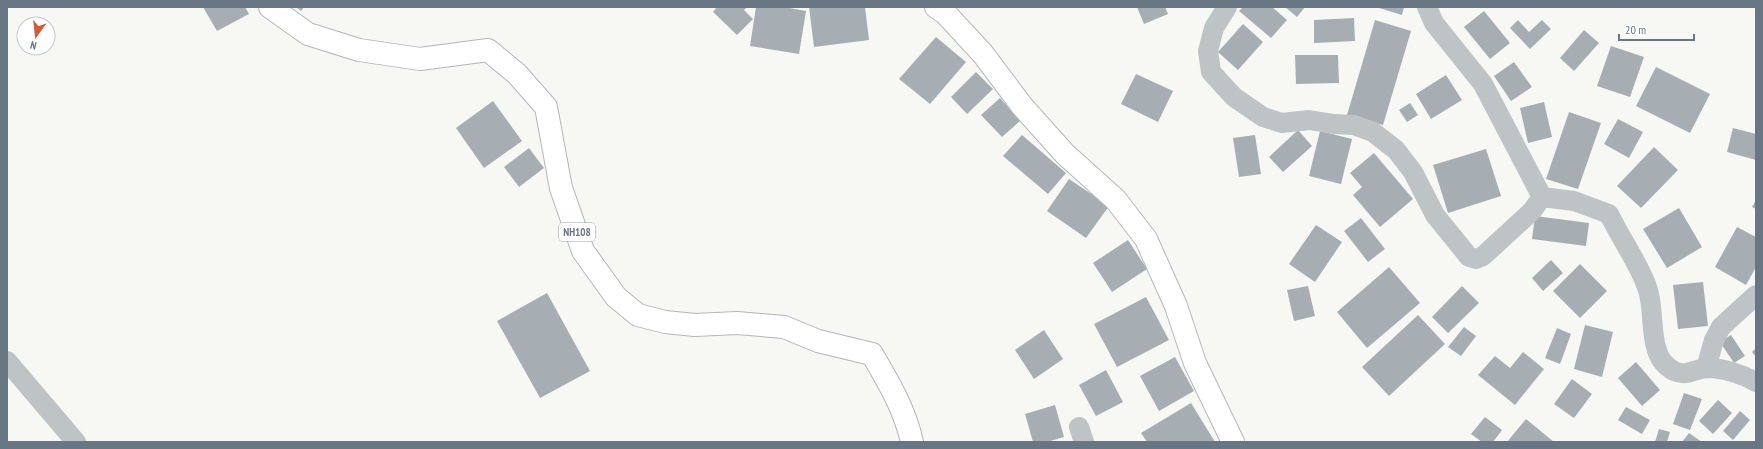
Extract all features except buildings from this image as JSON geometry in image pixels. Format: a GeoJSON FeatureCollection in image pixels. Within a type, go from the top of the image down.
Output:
{"type":"FeatureCollection","features":[{"type":"Feature","properties":{"kind":"main road","name":"NH108"},"geometry":{"type":"LineString","coordinates":[[270,7],[308,34],[359,50],[420,59],[488,50],[517,74],[546,107],[561,188],[583,251],[616,297],[638,315],[665,322],[695,325],[738,323],[784,327],[818,341],[872,354],[895,393],[907,421],[912,442]]}},
{"type":"Feature","properties":{"kind":"main road"},"geometry":{"type":"LineString","coordinates":[[936,7],[946,14],[983,54],[1022,106],[1065,154],[1116,200],[1146,239],[1176,306],[1195,363],[1232,442]]}},
{"type":"Feature","properties":{"kind":"street"},"geometry":{"type":"LineString","coordinates":[[1227,7],[1214,28],[1208,51],[1211,72],[1234,97],[1263,117],[1282,123],[1308,120],[1354,126],[1373,132],[1396,150],[1413,172],[1435,215],[1469,257],[1476,259],[1483,256],[1532,211],[1542,196]]}},
{"type":"Feature","properties":{"kind":"street"},"geometry":{"type":"LineString","coordinates":[[1427,7],[1434,22],[1483,84],[1542,196]]}},
{"type":"Feature","properties":{"kind":"street"},"geometry":{"type":"LineString","coordinates":[[1542,196],[1574,201],[1609,214],[1622,241],[1637,264],[1648,289],[1655,345],[1666,366],[1685,374],[1706,368],[1742,374],[1756,382]]}},
{"type":"Feature","properties":{"kind":"street"},"geometry":{"type":"LineString","coordinates":[[1706,368],[1714,340],[1721,327],[1756,295]]}},
{"type":"Feature","properties":{"kind":"street"},"geometry":{"type":"LineString","coordinates":[[7,361],[76,442]]}}]}
